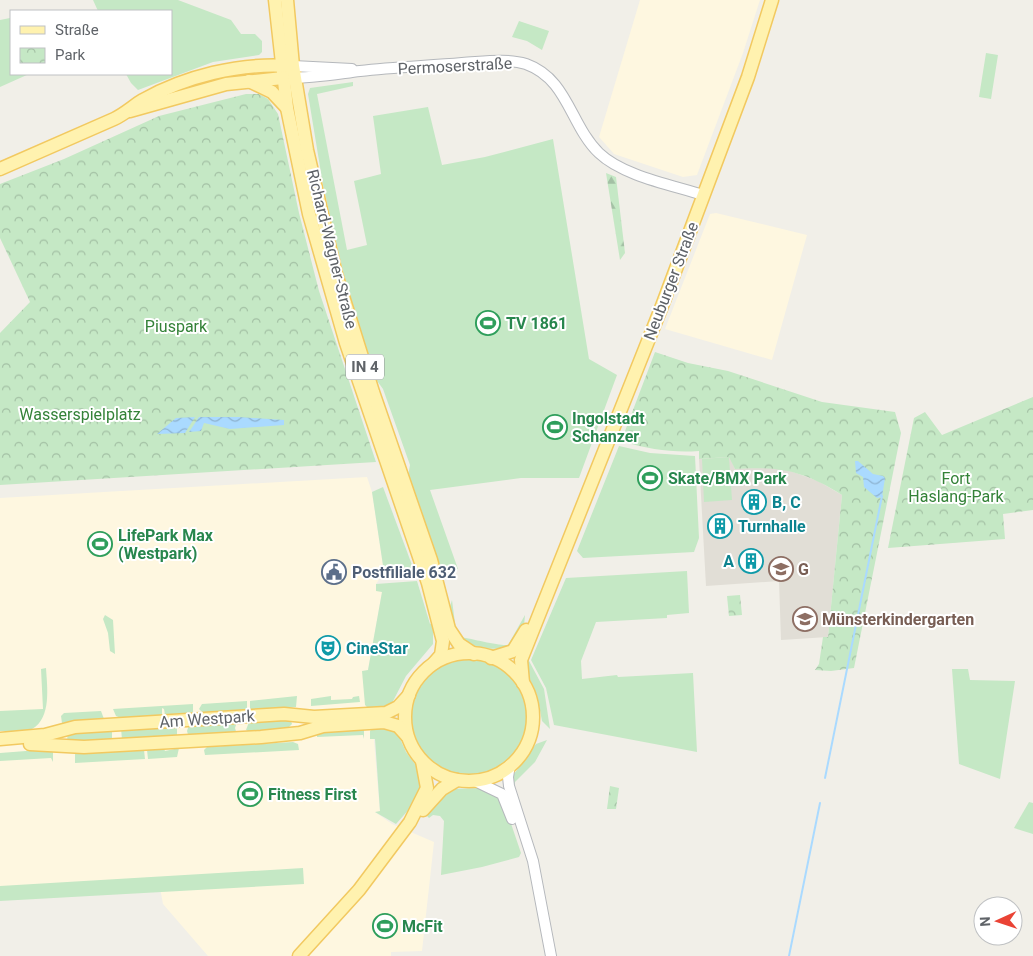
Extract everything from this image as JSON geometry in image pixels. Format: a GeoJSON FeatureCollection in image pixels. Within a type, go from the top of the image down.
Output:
{"type":"FeatureCollection","features":[{"type":"Feature","properties":{"kind":"main road","name":"Richard-Wagner-Straße"},"geometry":{"type":"LineString","coordinates":[[275,0],[288,72],[320,206],[354,335],[425,540],[449,628],[459,644],[474,654]]}},
{"type":"Feature","properties":{"kind":"main road","name":"Richard-Wagner-Straße"},"geometry":{"type":"LineString","coordinates":[[286,0],[287,108],[309,214],[328,285],[436,610]]}},
{"type":"Feature","properties":{"kind":"main road","name":"Neuburger Straße"},"geometry":{"type":"LineString","coordinates":[[491,658],[507,654],[518,646],[561,559],[655,323],[748,77],[772,0]]}},
{"type":"Feature","properties":{"kind":"main road"},"geometry":{"type":"LineString","coordinates":[[130,112],[141,101],[194,79],[245,67],[288,72]]}},
{"type":"Feature","properties":{"kind":"main road"},"geometry":{"type":"LineString","coordinates":[[0,169],[130,112],[197,91],[288,72]]}},
{"type":"Feature","properties":{"kind":"main road"},"geometry":{"type":"LineString","coordinates":[[249,81],[272,92],[287,108]]}},
{"type":"Feature","properties":{"kind":"main road","name":"Neuburger Straße"},"geometry":{"type":"LineString","coordinates":[[522,683],[521,660],[556,577],[561,559]]}},
{"type":"Feature","properties":{"kind":"main road"},"geometry":{"type":"LineString","coordinates":[[379,713],[396,702],[412,672],[435,649],[438,637],[436,610]]}},
{"type":"Feature","properties":{"kind":"main road","name":"IN 4"},"geometry":{"type":"LineString","coordinates":[[434,663],[441,655],[443,644],[436,610]]}},
{"type":"Feature","properties":{"kind":"main road"},"geometry":{"type":"LineString","coordinates":[[299,956],[359,890],[410,822],[428,788],[422,761],[407,736],[405,718],[409,695],[417,679],[434,663],[456,655],[474,654],[491,658],[506,666],[522,683],[531,705],[531,728],[523,750],[510,765],[492,776],[475,781],[458,780],[440,774],[422,761]]}},
{"type":"Feature","properties":{"kind":"main road","name":"Am Westpark"},"geometry":{"type":"LineString","coordinates":[[0,739],[45,735],[63,729],[112,724],[246,716],[299,715],[314,717],[379,713],[392,711],[409,695]]}},
{"type":"Feature","properties":{"kind":"main road"},"geometry":{"type":"LineString","coordinates":[[261,737],[292,729],[299,715]]}},
{"type":"Feature","properties":{"kind":"main road"},"geometry":{"type":"LineString","coordinates":[[246,716],[240,728],[246,738]]}},
{"type":"Feature","properties":{"kind":"main road"},"geometry":{"type":"LineString","coordinates":[[184,741],[181,726],[188,720]]}},
{"type":"Feature","properties":{"kind":"main road","name":"Am Westpark"},"geometry":{"type":"LineString","coordinates":[[0,746],[49,744],[111,746],[246,738],[300,733],[323,726],[384,722],[398,726],[407,736]]}},
{"type":"Feature","properties":{"kind":"main road"},"geometry":{"type":"LineString","coordinates":[[111,746],[116,742],[118,736],[117,730],[112,724]]}},
{"type":"Feature","properties":{"kind":"main road"},"geometry":{"type":"LineString","coordinates":[[63,729],[66,745]]}},
{"type":"Feature","properties":{"kind":"main road"},"geometry":{"type":"LineString","coordinates":[[410,822],[419,815],[442,789],[458,780]]}},
{"type":"Feature","properties":{"kind":"street","name":"Permoserstraße"},"geometry":{"type":"LineString","coordinates":[[288,72],[335,67],[362,71],[472,62],[524,64],[553,81],[590,143],[609,161],[647,177],[703,195]]}},
{"type":"Feature","properties":{"kind":"street"},"geometry":{"type":"LineString","coordinates":[[510,765],[509,786],[533,861],[536,885],[551,956]]}},
{"type":"Feature","properties":{"kind":"street"},"geometry":{"type":"LineString","coordinates":[[475,781],[502,794],[536,885]]}},
{"type":"Feature","properties":{"kind":"shaded area"},"geometry":{"type":"Polygon","coordinates":[[[640,0],[760,0],[743,53],[697,175],[683,177],[614,154],[599,137],[640,0]]]}},
{"type":"Feature","properties":{"kind":"shaded area"},"geometry":{"type":"Polygon","coordinates":[[[716,213],[807,235],[772,360],[665,329],[710,214],[716,213]]]}},
{"type":"Feature","properties":{"kind":"shaded area"},"geometry":{"type":"Polygon","coordinates":[[[730,457],[735,469],[763,467],[785,469],[818,481],[842,495],[828,637],[781,640],[779,581],[706,586],[699,459],[730,457]]]}},
{"type":"Feature","properties":{"kind":"shaded area"},"geometry":{"type":"Polygon","coordinates":[[[367,477],[372,492],[384,572],[376,584],[382,592],[368,670],[380,812],[375,812],[392,824],[434,842],[422,951],[391,952],[391,956],[208,956],[163,904],[158,877],[0,888],[0,498],[367,477]]]}},
{"type":"Feature","properties":{"kind":"green space"},"geometry":{"type":"Polygon","coordinates":[[[93,0],[178,0],[231,20],[241,34],[255,34],[262,41],[262,52],[259,55],[213,62],[138,90],[127,75],[172,75],[172,10],[98,10],[93,0]]]}},
{"type":"Feature","properties":{"kind":"green space"},"geometry":{"type":"Polygon","coordinates":[[[10,18],[10,75],[27,75],[0,87],[0,20],[10,18]]]}},
{"type":"Feature","properties":{"kind":"green space"},"geometry":{"type":"Polygon","coordinates":[[[519,21],[549,31],[542,50],[527,41],[512,37],[519,21]]]}},
{"type":"Feature","properties":{"kind":"green space"},"geometry":{"type":"Polygon","coordinates":[[[986,53],[998,55],[991,99],[979,97],[986,53]]]}},
{"type":"Feature","properties":{"kind":"green space","name":"TV 1861"},"geometry":{"type":"Polygon","coordinates":[[[353,82],[353,86],[317,94],[347,250],[367,245],[354,181],[381,174],[373,116],[428,107],[442,165],[485,157],[553,139],[589,359],[617,375],[579,478],[521,478],[430,490],[458,569],[448,571],[445,577],[440,574],[408,476],[410,465],[383,389],[375,378],[344,276],[323,185],[308,94],[310,88],[353,82]]]}},
{"type":"Feature","properties":{"kind":"green space","name":"Piuspark"},"geometry":{"type":"Polygon","coordinates":[[[246,94],[259,94],[268,99],[278,114],[299,213],[319,291],[376,462],[0,485],[0,333],[30,302],[0,238],[0,184],[64,159],[159,116],[246,94]]]}},
{"type":"Feature","properties":{"kind":"green space"},"geometry":{"type":"Polygon","coordinates":[[[606,173],[616,177],[625,253],[620,260],[606,173]]]}},
{"type":"Feature","properties":{"kind":"green space"},"geometry":{"type":"Polygon","coordinates":[[[655,352],[688,363],[728,371],[822,402],[895,412],[901,433],[854,668],[831,671],[815,670],[819,664],[823,637],[828,637],[842,495],[816,480],[791,472],[765,468],[735,469],[729,457],[699,459],[699,451],[661,450],[624,442],[622,439],[655,352]]]}},
{"type":"Feature","properties":{"kind":"green space","name":"Fort Haslang-Park"},"geometry":{"type":"Polygon","coordinates":[[[1033,397],[1033,510],[1003,514],[1005,539],[888,548],[914,418],[925,412],[942,435],[1033,397]]]}},
{"type":"Feature","properties":{"kind":"green space"},"geometry":{"type":"Polygon","coordinates":[[[619,446],[650,453],[695,456],[699,538],[694,552],[583,558],[577,551],[619,446]]]}},
{"type":"Feature","properties":{"kind":"green space"},"geometry":{"type":"Polygon","coordinates":[[[729,457],[732,500],[704,502],[702,459],[729,457]]]}},
{"type":"Feature","properties":{"kind":"green space"},"geometry":{"type":"Polygon","coordinates":[[[383,487],[412,565],[412,570],[384,572],[372,492],[383,487]]]}},
{"type":"Feature","properties":{"kind":"green space"},"geometry":{"type":"Polygon","coordinates":[[[687,571],[689,613],[667,615],[667,618],[596,622],[581,661],[582,679],[617,675],[618,677],[693,673],[697,752],[554,725],[546,688],[531,660],[566,578],[687,571]]]}},
{"type":"Feature","properties":{"kind":"green space"},"geometry":{"type":"Polygon","coordinates":[[[417,581],[430,624],[433,623],[433,644],[406,676],[392,703],[384,707],[368,708],[365,705],[362,671],[368,670],[382,592],[376,591],[376,584],[417,581]]]}},
{"type":"Feature","properties":{"kind":"green space"},"geometry":{"type":"Polygon","coordinates":[[[555,584],[558,585],[528,659],[544,689],[550,729],[542,721],[537,695],[523,664],[555,584]]]}},
{"type":"Feature","properties":{"kind":"green space"},"geometry":{"type":"Polygon","coordinates":[[[740,595],[742,615],[729,616],[727,596],[740,595]]]}},
{"type":"Feature","properties":{"kind":"green space"},"geometry":{"type":"Polygon","coordinates":[[[452,600],[456,630],[449,610],[452,600]]]}},
{"type":"Feature","properties":{"kind":"green space"},"geometry":{"type":"Polygon","coordinates":[[[105,615],[113,620],[115,654],[110,651],[108,633],[103,619],[105,615]]]}},
{"type":"Feature","properties":{"kind":"green space"},"geometry":{"type":"Polygon","coordinates":[[[525,615],[524,626],[512,646],[492,649],[479,647],[459,639],[456,631],[461,637],[508,645],[525,615]]]}},
{"type":"Feature","properties":{"kind":"green space"},"geometry":{"type":"Polygon","coordinates":[[[465,657],[492,663],[512,676],[523,696],[528,717],[524,739],[513,758],[495,772],[470,777],[445,773],[426,760],[414,742],[410,721],[412,700],[422,681],[440,665],[465,657]]]}},
{"type":"Feature","properties":{"kind":"green space"},"geometry":{"type":"Polygon","coordinates":[[[46,668],[47,701],[43,717],[38,724],[32,729],[25,731],[0,731],[0,711],[43,709],[41,669],[46,668]]]}},
{"type":"Feature","properties":{"kind":"green space"},"geometry":{"type":"Polygon","coordinates":[[[952,669],[968,669],[970,680],[1015,681],[1000,779],[959,764],[952,669]]]}},
{"type":"Feature","properties":{"kind":"green space"},"geometry":{"type":"Polygon","coordinates":[[[297,696],[296,707],[250,710],[250,701],[297,696]]]}},
{"type":"Feature","properties":{"kind":"green space"},"geometry":{"type":"Polygon","coordinates":[[[331,696],[331,700],[352,699],[359,696],[360,702],[311,706],[311,699],[331,696]]]}},
{"type":"Feature","properties":{"kind":"green space"},"geometry":{"type":"Polygon","coordinates":[[[247,701],[247,710],[203,713],[199,709],[202,704],[247,701]]]}},
{"type":"Feature","properties":{"kind":"green space"},"geometry":{"type":"Polygon","coordinates":[[[193,704],[193,713],[165,715],[162,708],[162,716],[121,718],[116,716],[113,709],[193,704]]]}},
{"type":"Feature","properties":{"kind":"green space"},"geometry":{"type":"Polygon","coordinates":[[[101,711],[104,719],[62,723],[61,716],[64,713],[101,711]]]}},
{"type":"Feature","properties":{"kind":"green space"},"geometry":{"type":"Polygon","coordinates":[[[286,719],[291,721],[292,724],[287,729],[250,732],[246,730],[249,722],[286,719]]]}},
{"type":"Feature","properties":{"kind":"green space"},"geometry":{"type":"Polygon","coordinates":[[[237,722],[235,728],[237,735],[189,738],[187,731],[189,725],[237,722]]]}},
{"type":"Feature","properties":{"kind":"green space"},"geometry":{"type":"Polygon","coordinates":[[[177,725],[177,737],[122,740],[121,728],[177,725]]]}},
{"type":"Feature","properties":{"kind":"green space"},"geometry":{"type":"Polygon","coordinates":[[[364,726],[364,739],[363,735],[317,737],[317,731],[364,726]]]}},
{"type":"Feature","properties":{"kind":"green space"},"geometry":{"type":"Polygon","coordinates":[[[388,726],[398,734],[406,752],[421,772],[424,783],[411,807],[396,824],[375,812],[380,811],[375,739],[370,739],[370,731],[373,727],[388,726]]]}},
{"type":"Feature","properties":{"kind":"green space"},"geometry":{"type":"Polygon","coordinates":[[[112,731],[112,738],[108,742],[67,741],[68,732],[112,731]]]}},
{"type":"Feature","properties":{"kind":"green space"},"geometry":{"type":"Polygon","coordinates":[[[547,740],[535,762],[515,782],[514,788],[514,774],[536,744],[547,740]]]}},
{"type":"Feature","properties":{"kind":"green space"},"geometry":{"type":"Polygon","coordinates":[[[293,742],[298,744],[299,750],[205,755],[204,750],[207,747],[293,742]]]}},
{"type":"Feature","properties":{"kind":"green space"},"geometry":{"type":"Polygon","coordinates":[[[179,748],[177,757],[148,759],[147,750],[164,749],[165,751],[179,748]]]}},
{"type":"Feature","properties":{"kind":"green space"},"geometry":{"type":"Polygon","coordinates":[[[39,750],[53,751],[53,762],[51,758],[0,761],[0,753],[39,750]]]}},
{"type":"Feature","properties":{"kind":"green space"},"geometry":{"type":"Polygon","coordinates":[[[144,750],[145,759],[75,763],[75,754],[144,750]]]}},
{"type":"Feature","properties":{"kind":"green space"},"geometry":{"type":"Polygon","coordinates":[[[610,786],[619,788],[616,809],[607,809],[610,786]]]}},
{"type":"Feature","properties":{"kind":"green space"},"geometry":{"type":"Polygon","coordinates":[[[481,788],[494,791],[506,809],[521,853],[519,857],[441,875],[444,821],[440,816],[433,815],[429,818],[425,814],[449,789],[481,788]]]}},
{"type":"Feature","properties":{"kind":"green space"},"geometry":{"type":"Polygon","coordinates":[[[1029,802],[1033,803],[1033,834],[1014,828],[1029,802]]]}},
{"type":"Feature","properties":{"kind":"green space"},"geometry":{"type":"Polygon","coordinates":[[[303,868],[304,884],[0,901],[0,886],[303,868]]]}},
{"type":"Feature","properties":{"kind":"water"},"geometry":{"type":"Polygon","coordinates":[[[195,417],[185,433],[157,434],[176,418],[195,417]]]}},
{"type":"Feature","properties":{"kind":"water"},"geometry":{"type":"Polygon","coordinates":[[[199,417],[284,420],[284,425],[230,429],[204,423],[201,431],[189,432],[199,417]]]}},
{"type":"Feature","properties":{"kind":"water"},"geometry":{"type":"Polygon","coordinates":[[[855,461],[858,461],[873,474],[885,478],[882,497],[877,498],[864,487],[863,477],[856,473],[855,461]]]}},
{"type":"Feature","properties":{"kind":"waterway"},"geometry":{"type":"LineString","coordinates":[[825,778],[882,496]]}},
{"type":"Feature","properties":{"kind":"waterway"},"geometry":{"type":"LineString","coordinates":[[789,956],[820,803]]}},
{"type":"Feature","properties":{"kind":"place","name":"TV 1861"},"geometry":{"type":"Point","coordinates":[488,323]}},
{"type":"Feature","properties":{"kind":"place","name":"Ingolstadt Schanzer"},"geometry":{"type":"Point","coordinates":[555,427]}},
{"type":"Feature","properties":{"kind":"place","name":"Skate/BMX Park"},"geometry":{"type":"Point","coordinates":[650,478]}},
{"type":"Feature","properties":{"kind":"place","name":"B, C"},"geometry":{"type":"Point","coordinates":[754,502]}},
{"type":"Feature","properties":{"kind":"place","name":"Turnhalle"},"geometry":{"type":"Point","coordinates":[720,526]}},
{"type":"Feature","properties":{"kind":"place","name":"LifePark Max (Westpark)"},"geometry":{"type":"Point","coordinates":[100,544]}},
{"type":"Feature","properties":{"kind":"place","name":"A"},"geometry":{"type":"Point","coordinates":[751,561]}},
{"type":"Feature","properties":{"kind":"place","name":"G"},"geometry":{"type":"Point","coordinates":[781,569]}},
{"type":"Feature","properties":{"kind":"place","name":"Postfiliale 632"},"geometry":{"type":"Point","coordinates":[334,572]}},
{"type":"Feature","properties":{"kind":"place","name":"Münsterkindergarten"},"geometry":{"type":"Point","coordinates":[805,619]}},
{"type":"Feature","properties":{"kind":"place","name":"CineStar"},"geometry":{"type":"Point","coordinates":[328,648]}},
{"type":"Feature","properties":{"kind":"place","name":"Fitness First"},"geometry":{"type":"Point","coordinates":[250,794]}},
{"type":"Feature","properties":{"kind":"place","name":"McFit"},"geometry":{"type":"Point","coordinates":[385,926]}},
{"type":"Feature","properties":{"kind":"park label","name":"Wasserspielplatz"},"geometry":{"type":"Point","coordinates":[80,414]}}]}
